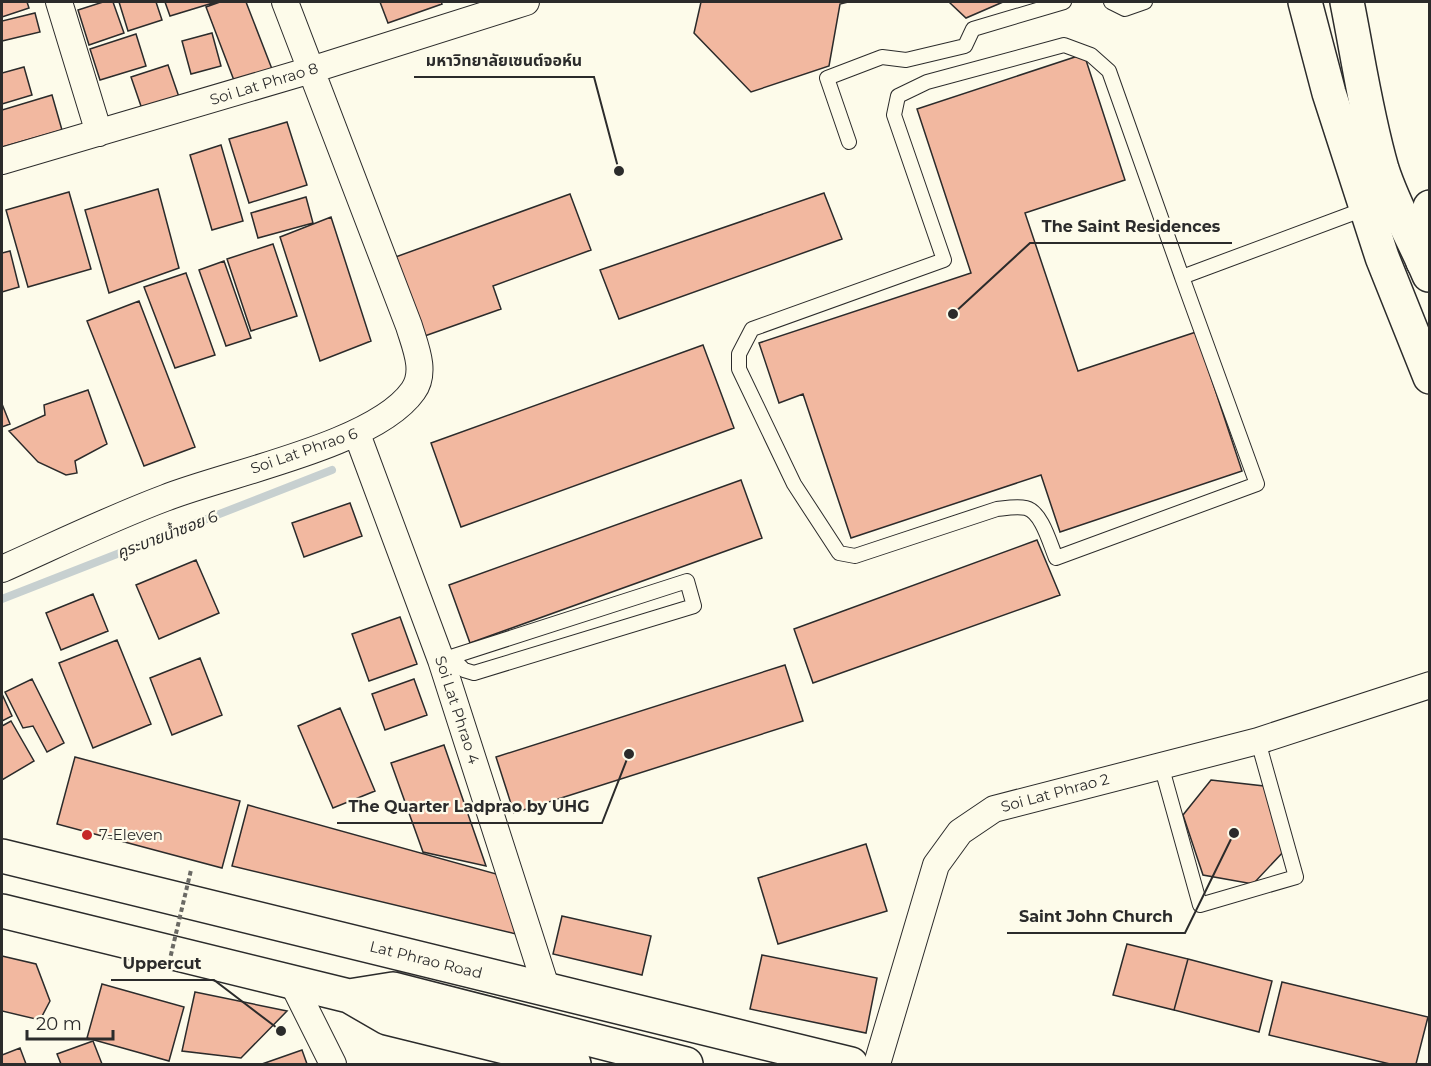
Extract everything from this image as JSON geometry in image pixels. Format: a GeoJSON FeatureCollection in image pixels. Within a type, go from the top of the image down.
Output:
{"type":"FeatureCollection","features":[{"type":"Feature","properties":{"kind":"main road"},"geometry":{"type":"LineString","coordinates":[[1305,2],[1329,93],[1382,257],[1430,377]]}},
{"type":"Feature","properties":{"kind":"main road"},"geometry":{"type":"LineString","coordinates":[[1347,2],[1369,116],[1383,170],[1401,220],[1426,269]]}},
{"type":"Feature","properties":{"kind":"main road"},"geometry":{"type":"LineString","coordinates":[[1426,269],[1430,207]]}},
{"type":"Feature","properties":{"kind":"main road","name":"Lat Phrao Road"},"geometry":{"type":"LineString","coordinates":[[2,856],[851,1065]]}},
{"type":"Feature","properties":{"kind":"main road"},"geometry":{"type":"LineString","coordinates":[[2,911],[349,996],[387,1018],[574,1065]]}},
{"type":"Feature","properties":{"kind":"main road"},"geometry":{"type":"LineString","coordinates":[[349,996],[393,989],[686,1065]]}},
{"type":"Feature","properties":{"kind":"street"},"geometry":{"type":"LineString","coordinates":[[59,2],[99,133]]}},
{"type":"Feature","properties":{"kind":"street","name":"Soi Lat Phrao 6"},"geometry":{"type":"LineString","coordinates":[[2,569],[165,498],[357,434],[396,409],[414,390],[421,367],[409,326],[285,2]]}},
{"type":"Feature","properties":{"kind":"street","name":"Soi Lat Phrao 8"},"geometry":{"type":"LineString","coordinates":[[2,161],[311,70],[498,6],[526,2]]}},
{"type":"Feature","properties":{"kind":"street","name":"Soi Lat Phrao 4"},"geometry":{"type":"LineString","coordinates":[[357,434],[446,659],[548,990]]}},
{"type":"Feature","properties":{"kind":"street","name":"Soi Lat Phrao 2"},"geometry":{"type":"LineString","coordinates":[[877,1065],[936,865],[960,832],[994,809],[1258,741],[1430,685]]}},
{"type":"Feature","properties":{"kind":"street"},"geometry":{"type":"LineString","coordinates":[[292,982],[333,1065]]}},
{"type":"Feature","properties":{"kind":"lane"},"geometry":{"type":"LineString","coordinates":[[849,142],[827,78],[882,57],[906,60],[965,46],[973,29],[1064,2]]}},
{"type":"Feature","properties":{"kind":"lane"},"geometry":{"type":"LineString","coordinates":[[1111,2],[1125,9],[1145,2]]}},
{"type":"Feature","properties":{"kind":"lane"},"geometry":{"type":"LineString","coordinates":[[1064,45],[1091,55],[1109,71],[1182,277],[1257,484],[1056,558],[1035,513],[1027,508],[997,509],[855,556],[839,554],[794,484],[739,369],[739,354],[752,329],[944,260],[894,115],[898,96],[927,82],[1064,45]]}},
{"type":"Feature","properties":{"kind":"lane"},"geometry":{"type":"LineString","coordinates":[[1182,277],[1367,208]]}},
{"type":"Feature","properties":{"kind":"lane"},"geometry":{"type":"LineString","coordinates":[[687,581],[694,606],[474,673],[446,659],[687,581]]}},
{"type":"Feature","properties":{"kind":"lane"},"geometry":{"type":"LineString","coordinates":[[1161,765],[1200,905],[1296,877],[1258,741]]}},
{"type":"Feature","properties":{"kind":"path"},"geometry":{"type":"LineString","coordinates":[[169,963],[191,870]]}},
{"type":"Feature","properties":{"kind":"building"},"geometry":{"type":"Polygon","coordinates":[[[2,2],[27,2],[29,8],[2,17],[2,2]]]}},
{"type":"Feature","properties":{"kind":"building"},"geometry":{"type":"Polygon","coordinates":[[[103,2],[113,2],[124,33],[89,45],[78,10],[103,2]]]}},
{"type":"Feature","properties":{"kind":"building"},"geometry":{"type":"Polygon","coordinates":[[[119,2],[156,2],[162,20],[128,31],[119,2]]]}},
{"type":"Feature","properties":{"kind":"building"},"geometry":{"type":"Polygon","coordinates":[[[165,2],[216,2],[170,16],[165,2]]]}},
{"type":"Feature","properties":{"kind":"building"},"geometry":{"type":"Polygon","coordinates":[[[220,2],[246,2],[272,69],[235,83],[206,7],[220,2]]]}},
{"type":"Feature","properties":{"kind":"building"},"geometry":{"type":"Polygon","coordinates":[[[380,2],[441,2],[442,4],[388,23],[380,2]]]}},
{"type":"Feature","properties":{"kind":"building"},"geometry":{"type":"Polygon","coordinates":[[[701,2],[848,2],[840,4],[829,66],[751,92],[694,33],[701,2]]]}},
{"type":"Feature","properties":{"kind":"building"},"geometry":{"type":"Polygon","coordinates":[[[949,2],[1003,2],[966,18],[949,2]]]}},
{"type":"Feature","properties":{"kind":"building"},"geometry":{"type":"Polygon","coordinates":[[[35,13],[40,32],[2,41],[2,21],[35,13]]]}},
{"type":"Feature","properties":{"kind":"building"},"geometry":{"type":"Polygon","coordinates":[[[212,33],[221,66],[191,74],[182,41],[212,33]]]}},
{"type":"Feature","properties":{"kind":"building"},"geometry":{"type":"Polygon","coordinates":[[[136,34],[146,66],[100,80],[90,49],[136,34]]]}},
{"type":"Feature","properties":{"kind":"building"},"geometry":{"type":"Polygon","coordinates":[[[1084,54],[1125,180],[1025,213],[1078,371],[1196,332],[1242,471],[1060,532],[1041,475],[851,538],[803,394],[779,403],[759,343],[971,273],[917,109],[1084,54]]]}},
{"type":"Feature","properties":{"kind":"building"},"geometry":{"type":"Polygon","coordinates":[[[168,65],[179,97],[142,109],[131,77],[168,65]]]}},
{"type":"Feature","properties":{"kind":"building"},"geometry":{"type":"Polygon","coordinates":[[[24,67],[32,95],[2,104],[2,73],[24,67]]]}},
{"type":"Feature","properties":{"kind":"building"},"geometry":{"type":"Polygon","coordinates":[[[52,95],[62,130],[2,147],[2,110],[52,95]]]}},
{"type":"Feature","properties":{"kind":"building"},"geometry":{"type":"Polygon","coordinates":[[[287,122],[307,185],[249,203],[229,139],[287,122]]]}},
{"type":"Feature","properties":{"kind":"building"},"geometry":{"type":"Polygon","coordinates":[[[221,145],[243,221],[212,230],[190,155],[221,145]]]}},
{"type":"Feature","properties":{"kind":"building"},"geometry":{"type":"Polygon","coordinates":[[[158,189],[179,268],[109,293],[85,210],[158,189]]]}},
{"type":"Feature","properties":{"kind":"building"},"geometry":{"type":"Polygon","coordinates":[[[69,192],[91,269],[28,287],[6,210],[69,192]]]}},
{"type":"Feature","properties":{"kind":"building"},"geometry":{"type":"Polygon","coordinates":[[[824,193],[842,239],[619,319],[600,270],[824,193]]]}},
{"type":"Feature","properties":{"kind":"building"},"geometry":{"type":"Polygon","coordinates":[[[570,194],[591,250],[493,286],[501,309],[419,338],[390,259],[570,194]]]}},
{"type":"Feature","properties":{"kind":"building"},"geometry":{"type":"Polygon","coordinates":[[[306,197],[313,223],[258,238],[251,213],[306,197]]]}},
{"type":"Feature","properties":{"kind":"building"},"geometry":{"type":"Polygon","coordinates":[[[331,217],[371,341],[320,361],[280,237],[331,217]]]}},
{"type":"Feature","properties":{"kind":"building"},"geometry":{"type":"Polygon","coordinates":[[[273,244],[297,316],[251,331],[227,259],[273,244]]]}},
{"type":"Feature","properties":{"kind":"building"},"geometry":{"type":"Polygon","coordinates":[[[10,251],[19,287],[2,292],[2,253],[10,251]]]}},
{"type":"Feature","properties":{"kind":"building"},"geometry":{"type":"Polygon","coordinates":[[[224,261],[251,338],[226,346],[199,270],[224,261]]]}},
{"type":"Feature","properties":{"kind":"building"},"geometry":{"type":"Polygon","coordinates":[[[186,273],[215,355],[175,368],[144,287],[186,273]]]}},
{"type":"Feature","properties":{"kind":"building"},"geometry":{"type":"Polygon","coordinates":[[[139,301],[195,447],[144,466],[87,321],[139,301]]]}},
{"type":"Feature","properties":{"kind":"building"},"geometry":{"type":"Polygon","coordinates":[[[703,345],[734,428],[461,527],[431,443],[703,345]]]}},
{"type":"Feature","properties":{"kind":"building"},"geometry":{"type":"Polygon","coordinates":[[[88,390],[107,444],[75,461],[77,473],[66,475],[38,462],[9,431],[45,415],[44,405],[88,390]]]}},
{"type":"Feature","properties":{"kind":"building"},"geometry":{"type":"Polygon","coordinates":[[[2,404],[10,424],[2,427],[2,404]]]}},
{"type":"Feature","properties":{"kind":"building"},"geometry":{"type":"Polygon","coordinates":[[[741,480],[762,538],[470,643],[449,585],[741,480]]]}},
{"type":"Feature","properties":{"kind":"building"},"geometry":{"type":"Polygon","coordinates":[[[350,503],[362,536],[304,557],[292,523],[350,503]]]}},
{"type":"Feature","properties":{"kind":"building"},"geometry":{"type":"Polygon","coordinates":[[[1037,540],[1060,595],[813,683],[794,629],[1037,540]]]}},
{"type":"Feature","properties":{"kind":"building"},"geometry":{"type":"Polygon","coordinates":[[[196,560],[219,613],[159,639],[136,585],[196,560]]]}},
{"type":"Feature","properties":{"kind":"building"},"geometry":{"type":"Polygon","coordinates":[[[93,594],[108,631],[61,650],[46,613],[93,594]]]}},
{"type":"Feature","properties":{"kind":"building"},"geometry":{"type":"Polygon","coordinates":[[[400,617],[417,664],[369,681],[352,634],[400,617]]]}},
{"type":"Feature","properties":{"kind":"building"},"geometry":{"type":"Polygon","coordinates":[[[117,640],[151,724],[93,748],[59,663],[117,640]]]}},
{"type":"Feature","properties":{"kind":"building"},"geometry":{"type":"Polygon","coordinates":[[[200,658],[222,715],[172,735],[150,678],[200,658]]]}},
{"type":"Feature","properties":{"kind":"building"},"geometry":{"type":"Polygon","coordinates":[[[785,665],[803,721],[514,813],[496,757],[785,665]]]}},
{"type":"Feature","properties":{"kind":"building"},"geometry":{"type":"Polygon","coordinates":[[[32,679],[64,743],[47,752],[33,726],[23,728],[5,692],[32,679]]]}},
{"type":"Feature","properties":{"kind":"building"},"geometry":{"type":"Polygon","coordinates":[[[414,679],[427,715],[385,730],[372,694],[414,679]]]}},
{"type":"Feature","properties":{"kind":"building"},"geometry":{"type":"Polygon","coordinates":[[[2,694],[12,716],[2,721],[2,694]]]}},
{"type":"Feature","properties":{"kind":"building"},"geometry":{"type":"Polygon","coordinates":[[[340,708],[375,791],[333,808],[298,726],[340,708]]]}},
{"type":"Feature","properties":{"kind":"building"},"geometry":{"type":"Polygon","coordinates":[[[11,721],[34,761],[2,780],[2,726],[11,721]]]}},
{"type":"Feature","properties":{"kind":"building"},"geometry":{"type":"Polygon","coordinates":[[[444,745],[486,866],[423,852],[391,763],[444,745]]]}},
{"type":"Feature","properties":{"kind":"building"},"geometry":{"type":"Polygon","coordinates":[[[75,757],[240,801],[222,868],[57,824],[75,757]]]}},
{"type":"Feature","properties":{"kind":"building"},"geometry":{"type":"Polygon","coordinates":[[[1211,780],[1264,786],[1284,851],[1253,884],[1203,875],[1183,815],[1211,780]]]}},
{"type":"Feature","properties":{"kind":"building"},"geometry":{"type":"Polygon","coordinates":[[[248,805],[500,875],[516,934],[232,866],[248,805]]]}},
{"type":"Feature","properties":{"kind":"building"},"geometry":{"type":"Polygon","coordinates":[[[866,844],[887,911],[778,944],[758,878],[866,844]]]}},
{"type":"Feature","properties":{"kind":"building"},"geometry":{"type":"Polygon","coordinates":[[[562,916],[651,936],[642,975],[553,954],[562,916]]]}},
{"type":"Feature","properties":{"kind":"building"},"geometry":{"type":"Polygon","coordinates":[[[1127,944],[1188,959],[1174,1010],[1113,995],[1127,944]]]}},
{"type":"Feature","properties":{"kind":"building"},"geometry":{"type":"Polygon","coordinates":[[[762,955],[877,978],[866,1033],[750,1009],[762,955]]]}},
{"type":"Feature","properties":{"kind":"building"},"geometry":{"type":"Polygon","coordinates":[[[2,956],[36,964],[50,1001],[40,1020],[2,1011],[2,956]]]}},
{"type":"Feature","properties":{"kind":"building"},"geometry":{"type":"Polygon","coordinates":[[[1188,959],[1272,981],[1259,1032],[1174,1010],[1188,959]]]}},
{"type":"Feature","properties":{"kind":"building"},"geometry":{"type":"Polygon","coordinates":[[[1282,982],[1428,1017],[1416,1064],[1390,1064],[1269,1035],[1282,982]]]}},
{"type":"Feature","properties":{"kind":"building"},"geometry":{"type":"Polygon","coordinates":[[[102,984],[184,1007],[169,1061],[87,1038],[102,984]]]}},
{"type":"Feature","properties":{"kind":"building"},"geometry":{"type":"Polygon","coordinates":[[[195,992],[287,1011],[241,1058],[182,1051],[195,992]]]}},
{"type":"Feature","properties":{"kind":"building"},"geometry":{"type":"Polygon","coordinates":[[[93,1041],[102,1064],[61,1064],[57,1054],[93,1041]]]}},
{"type":"Feature","properties":{"kind":"building"},"geometry":{"type":"Polygon","coordinates":[[[20,1048],[26,1064],[2,1064],[2,1055],[20,1048]]]}},
{"type":"Feature","properties":{"kind":"building"},"geometry":{"type":"Polygon","coordinates":[[[302,1050],[307,1064],[262,1064],[302,1050]]]}},
{"type":"Feature","properties":{"kind":"waterway","name":"คูระบายน้ำซอย 6"},"geometry":{"type":"LineString","coordinates":[[2,599],[332,470]]}},
{"type":"Feature","properties":{"kind":"place","name":"มหาวิทยาลัยเซนต์จอห์น"},"geometry":{"type":"Point","coordinates":[619,171]}},
{"type":"Feature","properties":{"kind":"place","name":"The Saint Residences"},"geometry":{"type":"Point","coordinates":[953,314]}},
{"type":"Feature","properties":{"kind":"place","name":"The Quarter Ladprao by UHG"},"geometry":{"type":"Point","coordinates":[629,754]}},
{"type":"Feature","properties":{"kind":"place","name":"Saint John Church"},"geometry":{"type":"Point","coordinates":[1234,833]}},
{"type":"Feature","properties":{"kind":"place","name":"7-Eleven"},"geometry":{"type":"Point","coordinates":[87,835]}},
{"type":"Feature","properties":{"kind":"place","name":"Uppercut"},"geometry":{"type":"Point","coordinates":[281,1031]}}]}
